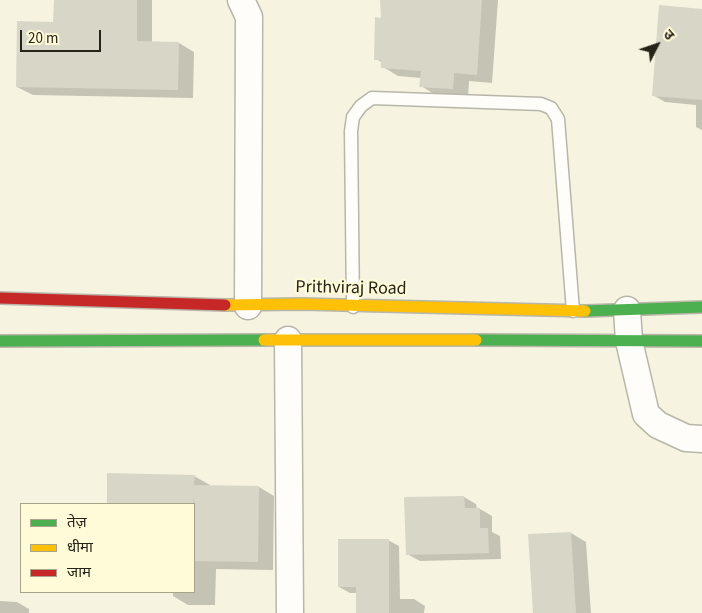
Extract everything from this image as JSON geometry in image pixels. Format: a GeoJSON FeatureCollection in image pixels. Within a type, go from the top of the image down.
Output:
{"type":"FeatureCollection","features":[{"type":"Feature","properties":{"kind":"main road","name":"Prithviraj Road"},"geometry":{"type":"LineString","coordinates":[[0,298],[248,306],[302,304],[353,307],[573,311],[702,307]]}},
{"type":"Feature","properties":{"kind":"main road"},"geometry":{"type":"LineString","coordinates":[[0,341],[702,341]]}},
{"type":"Feature","properties":{"kind":"street"},"geometry":{"type":"LineString","coordinates":[[241,0],[248,16],[248,306]]}},
{"type":"Feature","properties":{"kind":"street"},"geometry":{"type":"LineString","coordinates":[[627,310],[629,341],[646,414],[658,425],[686,438],[702,438]]}},
{"type":"Feature","properties":{"kind":"street"},"geometry":{"type":"LineString","coordinates":[[288,340],[290,613]]}},
{"type":"Feature","properties":{"kind":"lane"},"geometry":{"type":"LineString","coordinates":[[353,307],[351,131],[353,117],[360,106],[372,98],[541,104],[551,108],[558,119],[573,311]]}},
{"type":"Feature","properties":{"kind":"building"},"geometry":{"type":"Polygon","coordinates":[[[54,0],[137,0],[137,41],[179,42],[178,90],[16,87],[17,21],[53,22],[54,0]]]}},
{"type":"Feature","properties":{"kind":"building"},"geometry":{"type":"Polygon","coordinates":[[[380,0],[482,0],[477,75],[454,73],[453,89],[419,87],[421,71],[381,68],[381,60],[374,60],[375,17],[381,18],[380,0]]]}},
{"type":"Feature","properties":{"kind":"building"},"geometry":{"type":"Polygon","coordinates":[[[659,5],[702,9],[702,100],[652,96],[659,5]]]}},
{"type":"Feature","properties":{"kind":"building"},"geometry":{"type":"Polygon","coordinates":[[[107,473],[195,475],[194,485],[259,486],[258,562],[195,561],[194,498],[193,503],[107,503],[107,473]]]}},
{"type":"Feature","properties":{"kind":"building"},"geometry":{"type":"Polygon","coordinates":[[[464,496],[465,508],[480,508],[480,528],[488,528],[489,553],[406,555],[404,497],[464,496]]]}},
{"type":"Feature","properties":{"kind":"building"},"geometry":{"type":"Polygon","coordinates":[[[571,532],[576,613],[533,613],[528,534],[571,532]]]}},
{"type":"Feature","properties":{"kind":"building"},"geometry":{"type":"Polygon","coordinates":[[[338,539],[389,539],[389,613],[356,613],[356,587],[338,587],[338,539]]]}},
{"type":"Feature","properties":{"kind":"traffic: fast"},"geometry":{"type":"LineString","coordinates":[[585,311],[702,307]]}},
{"type":"Feature","properties":{"kind":"traffic: fast"},"geometry":{"type":"LineString","coordinates":[[0,341],[264,340]]}},
{"type":"Feature","properties":{"kind":"traffic: fast"},"geometry":{"type":"LineString","coordinates":[[476,340],[702,341]]}},
{"type":"Feature","properties":{"kind":"traffic: slow"},"geometry":{"type":"LineString","coordinates":[[225,305],[302,304],[585,311]]}},
{"type":"Feature","properties":{"kind":"traffic: slow"},"geometry":{"type":"LineString","coordinates":[[264,340],[476,340]]}},
{"type":"Feature","properties":{"kind":"traffic: jam"},"geometry":{"type":"LineString","coordinates":[[0,298],[225,305]]}}]}
